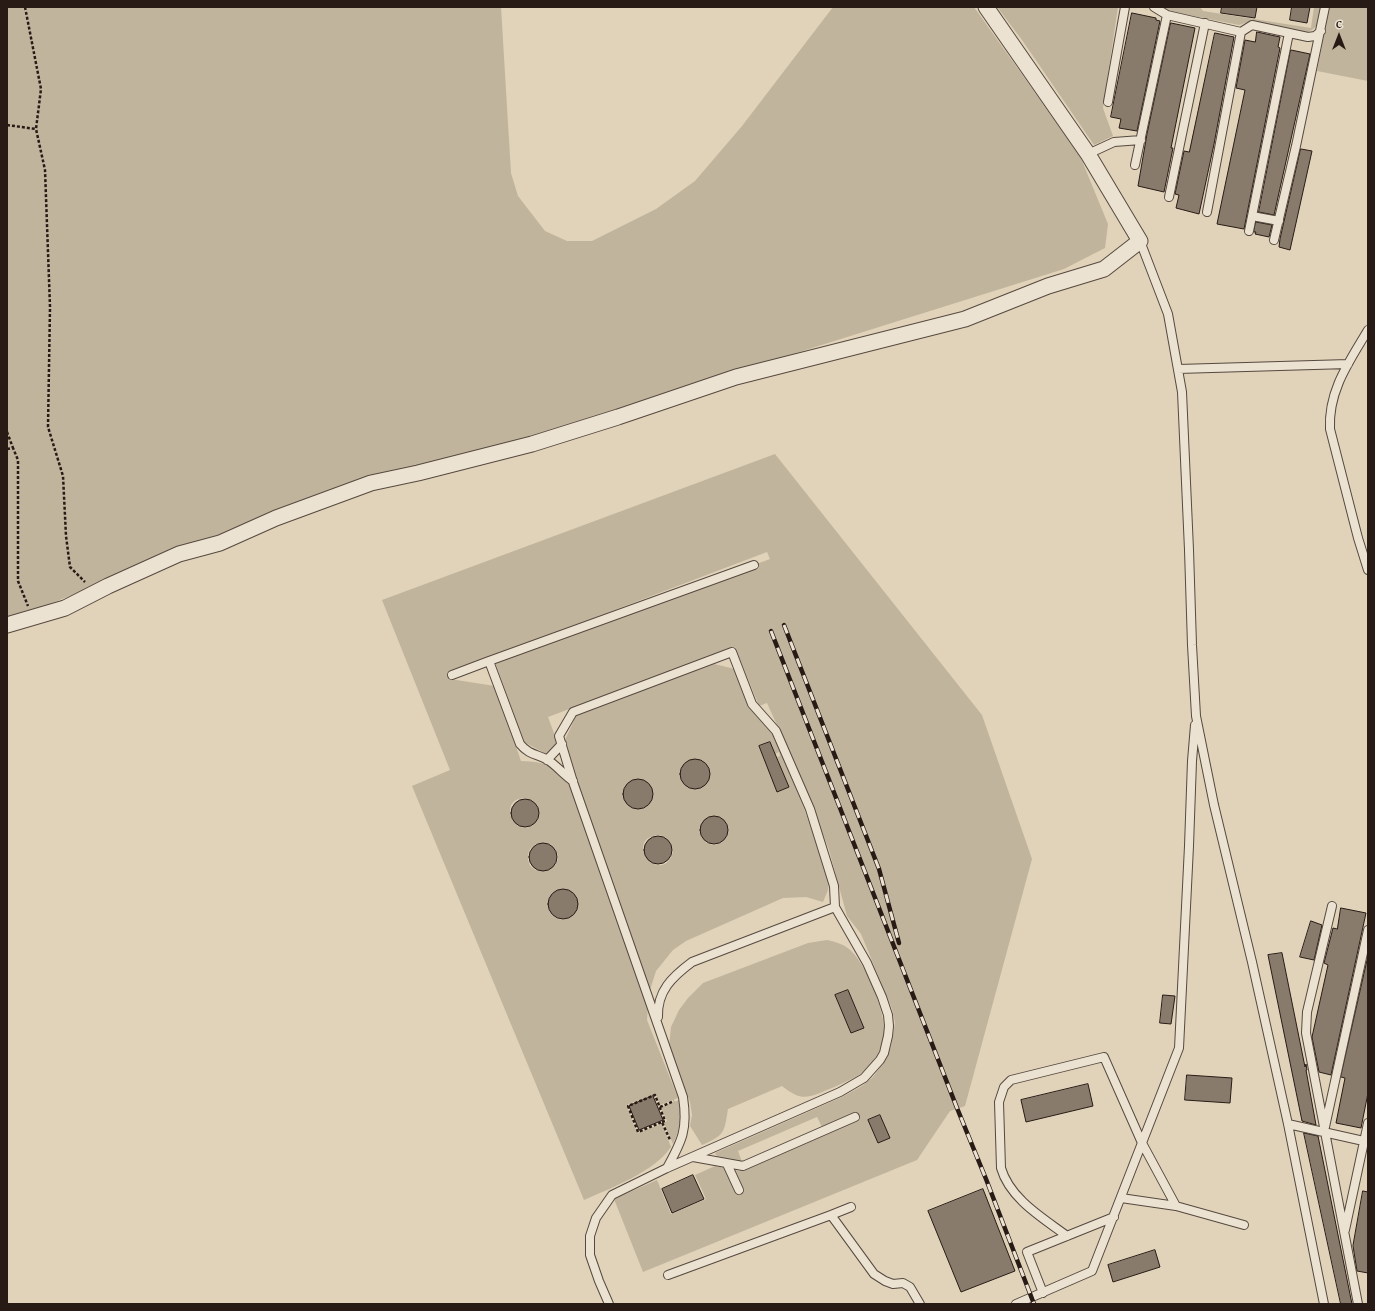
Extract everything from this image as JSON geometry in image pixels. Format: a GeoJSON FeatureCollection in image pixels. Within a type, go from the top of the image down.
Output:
{"type":"FeatureCollection","features":[{"type":"Feature","properties":{"kind":"street"},"geometry":{"type":"LineString","coordinates":[[7,625],[65,608],[95,592],[179,554],[220,543],[276,518],[371,483],[418,474],[532,444],[736,377],[965,319],[1048,286],[1104,269],[1140,240],[1088,154],[986,7]]}},
{"type":"Feature","properties":{"kind":"lane"},"geometry":{"type":"LineString","coordinates":[[1108,102],[1125,7]]}},
{"type":"Feature","properties":{"kind":"lane"},"geometry":{"type":"LineString","coordinates":[[1154,7],[1167,15],[1241,32],[1252,25],[1308,37],[1315,36],[1321,31]]}},
{"type":"Feature","properties":{"kind":"lane"},"geometry":{"type":"LineString","coordinates":[[1274,240],[1321,31],[1325,7]]}},
{"type":"Feature","properties":{"kind":"lane"},"geometry":{"type":"LineString","coordinates":[[1136,165],[1167,15]]}},
{"type":"Feature","properties":{"kind":"lane"},"geometry":{"type":"LineString","coordinates":[[1169,197],[1205,24]]}},
{"type":"Feature","properties":{"kind":"lane"},"geometry":{"type":"LineString","coordinates":[[1207,212],[1241,32]]}},
{"type":"Feature","properties":{"kind":"lane"},"geometry":{"type":"LineString","coordinates":[[1249,231],[1289,33]]}},
{"type":"Feature","properties":{"kind":"lane"},"geometry":{"type":"LineString","coordinates":[[1088,154],[1114,142],[1141,140]]}},
{"type":"Feature","properties":{"kind":"lane"},"geometry":{"type":"LineString","coordinates":[[1252,216],[1278,221]]}},
{"type":"Feature","properties":{"kind":"lane"},"geometry":{"type":"LineString","coordinates":[[1140,240],[1168,314],[1182,392],[1196,716],[1214,805],[1252,962],[1288,1124],[1324,1304]]}},
{"type":"Feature","properties":{"kind":"lane"},"geometry":{"type":"LineString","coordinates":[[1368,330],[1342,375],[1333,398],[1329,415],[1330,429],[1358,538],[1368,570]]}},
{"type":"Feature","properties":{"kind":"lane"},"geometry":{"type":"LineString","coordinates":[[1178,369],[1348,364]]}},
{"type":"Feature","properties":{"kind":"lane"},"geometry":{"type":"LineString","coordinates":[[452,675],[754,564]]}},
{"type":"Feature","properties":{"kind":"lane"},"geometry":{"type":"LineString","coordinates":[[609,1304],[590,1255],[590,1236],[596,1218],[612,1195],[667,1168],[840,1092],[864,1078],[880,1060],[884,1053],[888,1036],[888,1014],[882,998],[866,963],[835,907],[834,886],[810,808],[776,731],[752,704],[732,652],[573,712],[559,736],[573,782],[683,1097],[686,1123],[680,1144],[667,1168]]}},
{"type":"Feature","properties":{"kind":"lane"},"geometry":{"type":"LineString","coordinates":[[489,661],[520,744],[530,753],[547,760],[573,782]]}},
{"type":"Feature","properties":{"kind":"lane"},"geometry":{"type":"LineString","coordinates":[[1016,1304],[1092,1272],[1179,1048],[1192,761],[1196,716]]}},
{"type":"Feature","properties":{"kind":"lane"},"geometry":{"type":"LineString","coordinates":[[547,760],[562,744]]}},
{"type":"Feature","properties":{"kind":"lane"},"geometry":{"type":"LineString","coordinates":[[1332,906],[1307,1012],[1306,1041],[1358,1304]]}},
{"type":"Feature","properties":{"kind":"lane"},"geometry":{"type":"LineString","coordinates":[[658,1024],[657,1007],[664,988],[676,974],[692,962],[835,907]]}},
{"type":"Feature","properties":{"kind":"lane"},"geometry":{"type":"LineString","coordinates":[[1324,1132],[1368,930]]}},
{"type":"Feature","properties":{"kind":"lane"},"geometry":{"type":"LineString","coordinates":[[1067,1236],[1032,1210],[1018,1197],[1003,1175],[1001,1168],[999,1102],[1004,1087],[1011,1080],[1104,1058],[1142,1143],[1176,1206]]}},
{"type":"Feature","properties":{"kind":"lane"},"geometry":{"type":"LineString","coordinates":[[693,1157],[743,1166],[855,1117]]}},
{"type":"Feature","properties":{"kind":"lane"},"geometry":{"type":"LineString","coordinates":[[1344,1234],[1366,1141],[1368,1123]]}},
{"type":"Feature","properties":{"kind":"lane"},"geometry":{"type":"LineString","coordinates":[[1288,1124],[1366,1141]]}},
{"type":"Feature","properties":{"kind":"lane"},"geometry":{"type":"LineString","coordinates":[[727,1164],[739,1190]]}},
{"type":"Feature","properties":{"kind":"lane"},"geometry":{"type":"LineString","coordinates":[[1120,1198],[1176,1206],[1244,1225]]}},
{"type":"Feature","properties":{"kind":"lane"},"geometry":{"type":"LineString","coordinates":[[668,1275],[850,1207]]}},
{"type":"Feature","properties":{"kind":"lane"},"geometry":{"type":"LineString","coordinates":[[831,1215],[874,1274],[893,1284],[903,1283],[910,1287],[920,1304]]}},
{"type":"Feature","properties":{"kind":"lane"},"geometry":{"type":"LineString","coordinates":[[1043,1293],[1027,1252],[1114,1217]]}},
{"type":"Feature","properties":{"kind":"path"},"geometry":{"type":"LineString","coordinates":[[25,7],[41,89],[36,128],[45,170],[50,307],[48,427],[63,476],[66,536],[70,567],[95,592]]}},
{"type":"Feature","properties":{"kind":"path"},"geometry":{"type":"LineString","coordinates":[[7,125],[36,128]]}},
{"type":"Feature","properties":{"kind":"path"},"geometry":{"type":"LineString","coordinates":[[7,432],[18,460],[18,581],[33,617]]}},
{"type":"Feature","properties":{"kind":"path"},"geometry":{"type":"LineString","coordinates":[[7,449],[13,448]]}},
{"type":"Feature","properties":{"kind":"path"},"geometry":{"type":"LineString","coordinates":[[655,1095],[665,1121],[662,1122],[638,1132],[628,1106],[655,1095]]}},
{"type":"Feature","properties":{"kind":"path"},"geometry":{"type":"LineString","coordinates":[[660,1107],[683,1097]]}},
{"type":"Feature","properties":{"kind":"path"},"geometry":{"type":"LineString","coordinates":[[662,1122],[675,1153]]}},
{"type":"Feature","properties":{"kind":"shaded area"},"geometry":{"type":"Polygon","coordinates":[[[7,7],[501,7],[511,173],[518,196],[545,231],[567,241],[592,241],[656,209],[695,181],[742,126],[833,7],[974,7],[1080,156],[1108,224],[1105,248],[1064,269],[235,529],[168,553],[87,589],[37,609],[7,618],[7,7]]]}},
{"type":"Feature","properties":{"kind":"shaded area"},"geometry":{"type":"Polygon","coordinates":[[[997,7],[1118,7],[1103,108],[1113,136],[1094,145],[1022,40],[997,7]]]}},
{"type":"Feature","properties":{"kind":"shaded area"},"geometry":{"type":"Polygon","coordinates":[[[1160,7],[1200,7],[1203,11],[1311,28],[1314,7],[1322,7],[1319,22],[1315,28],[1307,32],[1251,21],[1239,25],[1168,11],[1160,7]]]}},
{"type":"Feature","properties":{"kind":"shaded area"},"geometry":{"type":"Polygon","coordinates":[[[1329,7],[1368,7],[1368,81],[1317,71],[1329,7]]]}},
{"type":"Feature","properties":{"kind":"shaded area"},"geometry":{"type":"Polygon","coordinates":[[[775,454],[982,715],[1032,859],[965,1106],[950,1111],[917,1160],[643,1272],[614,1199],[657,1180],[671,1214],[706,1199],[695,1175],[715,1166],[725,1168],[736,1193],[744,1190],[735,1170],[739,1171],[859,1119],[856,1113],[822,1127],[817,1117],[738,1151],[742,1162],[717,1156],[715,1153],[842,1097],[862,1086],[873,1077],[887,1058],[891,1046],[895,1023],[892,1009],[861,934],[847,916],[829,850],[796,767],[767,703],[759,706],[735,647],[548,717],[558,744],[548,755],[524,742],[495,662],[770,559],[767,552],[449,673],[450,679],[495,686],[521,761],[538,762],[549,766],[571,784],[648,1006],[647,1020],[678,1098],[660,1105],[656,1094],[626,1105],[637,1133],[662,1124],[671,1147],[663,1156],[643,1172],[619,1185],[584,1200],[412,786],[450,770],[382,600],[775,454]],[[525,798],[516,800],[511,806],[510,812],[513,819],[517,825],[523,828],[530,827],[539,816],[539,811],[535,802],[525,798]],[[541,843],[534,845],[529,850],[529,864],[534,869],[541,871],[548,870],[554,866],[558,860],[557,853],[551,845],[541,843]],[[558,890],[553,894],[548,904],[549,910],[556,918],[564,919],[570,916],[575,910],[577,903],[575,896],[569,891],[558,890]],[[880,1115],[868,1120],[878,1143],[890,1138],[880,1115]]]}},
{"type":"Feature","properties":{"kind":"shaded area"},"geometry":{"type":"Polygon","coordinates":[[[714,664],[735,669],[748,704],[774,736],[805,811],[829,883],[823,902],[806,897],[783,898],[686,941],[673,950],[656,971],[650,990],[564,742],[577,714],[714,664]],[[770,742],[759,746],[777,791],[789,787],[777,757],[780,756],[779,752],[775,754],[770,742]],[[697,760],[688,762],[681,769],[680,775],[683,783],[688,787],[694,788],[705,784],[709,779],[710,773],[706,764],[697,760]],[[636,779],[630,782],[624,791],[626,802],[635,808],[647,806],[652,797],[650,787],[642,780],[636,779]],[[712,816],[704,820],[700,825],[701,837],[705,842],[717,845],[723,841],[726,836],[728,827],[724,820],[720,817],[712,816]],[[659,835],[648,838],[644,844],[644,852],[648,858],[654,863],[661,865],[668,862],[673,852],[669,841],[665,837],[659,835]]]}},
{"type":"Feature","properties":{"kind":"shaded area"},"geometry":{"type":"Polygon","coordinates":[[[827,940],[839,943],[849,949],[861,964],[867,974],[881,1009],[884,1037],[878,1053],[866,1070],[861,1074],[844,1083],[812,1096],[806,1097],[795,1095],[782,1086],[728,1109],[722,1132],[715,1139],[702,1145],[690,1126],[692,1115],[690,1102],[669,1046],[671,1027],[679,1010],[688,998],[703,983],[808,943],[827,940]],[[848,990],[835,995],[851,1033],[864,1027],[848,990]]]}},
{"type":"Feature","properties":{"kind":"shaded area"},"geometry":{"type":"Polygon","coordinates":[[[679,1100],[680,1123],[673,1144],[664,1123],[667,1121],[661,1107],[679,1100]]]}},
{"type":"Feature","properties":{"kind":"building"},"geometry":{"type":"Polygon","coordinates":[[[1222,7],[1257,7],[1255,18],[1221,13],[1222,7]]]}},
{"type":"Feature","properties":{"kind":"building"},"geometry":{"type":"Polygon","coordinates":[[[1292,7],[1310,7],[1307,23],[1290,20],[1292,7]]]}},
{"type":"Feature","properties":{"kind":"building"},"geometry":{"type":"Polygon","coordinates":[[[1132,13],[1156,18],[1156,20],[1160,21],[1137,131],[1119,128],[1121,119],[1111,117],[1132,13]]]}},
{"type":"Feature","properties":{"kind":"building"},"geometry":{"type":"Polygon","coordinates":[[[1171,23],[1195,28],[1171,148],[1173,148],[1164,192],[1138,186],[1147,134],[1171,23]]]}},
{"type":"Feature","properties":{"kind":"building"},"geometry":{"type":"Polygon","coordinates":[[[1257,32],[1280,37],[1278,47],[1280,48],[1244,229],[1217,224],[1245,90],[1236,88],[1245,40],[1255,42],[1257,32]]]}},
{"type":"Feature","properties":{"kind":"building"},"geometry":{"type":"Polygon","coordinates":[[[1215,33],[1234,37],[1199,214],[1176,208],[1179,195],[1175,194],[1184,151],[1189,152],[1215,33]]]}},
{"type":"Feature","properties":{"kind":"building"},"geometry":{"type":"Polygon","coordinates":[[[1291,50],[1310,54],[1274,215],[1259,212],[1291,50]]]}},
{"type":"Feature","properties":{"kind":"building"},"geometry":{"type":"Polygon","coordinates":[[[1301,149],[1312,151],[1290,250],[1279,247],[1301,149]]]}},
{"type":"Feature","properties":{"kind":"building"},"geometry":{"type":"Polygon","coordinates":[[[1256,222],[1272,225],[1269,237],[1255,234],[1256,222]]]}},
{"type":"Feature","properties":{"kind":"building"},"geometry":{"type":"Polygon","coordinates":[[[770,742],[789,787],[777,792],[759,746],[770,742]]]}},
{"type":"Feature","properties":{"kind":"building"},"geometry":{"type":"Polygon","coordinates":[[[695,759],[705,764],[710,774],[705,784],[695,789],[685,784],[680,774],[685,764],[695,759]]]}},
{"type":"Feature","properties":{"kind":"building"},"geometry":{"type":"Polygon","coordinates":[[[638,779],[648,784],[653,794],[648,804],[638,809],[628,804],[623,794],[628,784],[638,779]]]}},
{"type":"Feature","properties":{"kind":"building"},"geometry":{"type":"Polygon","coordinates":[[[525,799],[531,800],[535,803],[538,807],[538,819],[535,823],[531,826],[525,827],[519,826],[515,823],[512,819],[511,813],[512,807],[515,803],[519,800],[525,799]]]}},
{"type":"Feature","properties":{"kind":"building"},"geometry":{"type":"Polygon","coordinates":[[[714,816],[720,817],[724,820],[727,824],[727,836],[724,840],[720,843],[714,844],[708,843],[704,840],[701,836],[700,830],[701,824],[704,820],[708,817],[714,816]]]}},
{"type":"Feature","properties":{"kind":"building"},"geometry":{"type":"Polygon","coordinates":[[[658,836],[664,837],[668,840],[671,844],[671,856],[668,860],[664,863],[658,864],[652,863],[648,860],[645,856],[644,850],[645,844],[648,840],[652,837],[658,836]]]}},
{"type":"Feature","properties":{"kind":"building"},"geometry":{"type":"Polygon","coordinates":[[[543,843],[549,844],[553,847],[556,851],[556,863],[553,867],[549,870],[543,871],[537,870],[533,867],[530,863],[529,857],[530,851],[533,847],[537,844],[543,843]]]}},
{"type":"Feature","properties":{"kind":"building"},"geometry":{"type":"Polygon","coordinates":[[[563,889],[573,894],[578,904],[573,914],[563,919],[553,914],[548,904],[553,894],[563,889]]]}},
{"type":"Feature","properties":{"kind":"building"},"geometry":{"type":"Polygon","coordinates":[[[1341,908],[1366,913],[1331,1075],[1319,1072],[1312,1037],[1328,965],[1324,963],[1333,928],[1337,929],[1341,908]]]}},
{"type":"Feature","properties":{"kind":"building"},"geometry":{"type":"Polygon","coordinates":[[[1311,921],[1322,925],[1314,960],[1300,957],[1311,921]]]}},
{"type":"Feature","properties":{"kind":"building"},"geometry":{"type":"Polygon","coordinates":[[[1282,953],[1305,1067],[1306,1064],[1316,1125],[1302,1121],[1268,955],[1282,953]]]}},
{"type":"Feature","properties":{"kind":"building"},"geometry":{"type":"Polygon","coordinates":[[[1368,956],[1368,1093],[1361,1128],[1336,1123],[1345,1078],[1341,1077],[1368,956]]]}},
{"type":"Feature","properties":{"kind":"building"},"geometry":{"type":"Polygon","coordinates":[[[848,990],[864,1028],[851,1033],[835,995],[848,990]]]}},
{"type":"Feature","properties":{"kind":"building"},"geometry":{"type":"Polygon","coordinates":[[[1163,995],[1175,996],[1171,1024],[1160,1023],[1163,995]]]}},
{"type":"Feature","properties":{"kind":"building"},"geometry":{"type":"Polygon","coordinates":[[[1187,1075],[1232,1078],[1230,1103],[1185,1100],[1187,1075]]]}},
{"type":"Feature","properties":{"kind":"building"},"geometry":{"type":"Polygon","coordinates":[[[1088,1084],[1093,1106],[1026,1122],[1021,1100],[1088,1084]]]}},
{"type":"Feature","properties":{"kind":"building"},"geometry":{"type":"Polygon","coordinates":[[[653,1096],[663,1120],[639,1130],[629,1106],[653,1096]]]}},
{"type":"Feature","properties":{"kind":"building"},"geometry":{"type":"Polygon","coordinates":[[[880,1115],[890,1138],[878,1143],[868,1120],[880,1115]]]}},
{"type":"Feature","properties":{"kind":"building"},"geometry":{"type":"Polygon","coordinates":[[[1304,1133],[1318,1136],[1352,1304],[1341,1304],[1304,1133]]]}},
{"type":"Feature","properties":{"kind":"building"},"geometry":{"type":"Polygon","coordinates":[[[693,1175],[704,1199],[672,1213],[662,1189],[693,1175]]]}},
{"type":"Feature","properties":{"kind":"building"},"geometry":{"type":"Polygon","coordinates":[[[983,1189],[1015,1271],[961,1292],[928,1211],[983,1189]]]}},
{"type":"Feature","properties":{"kind":"building"},"geometry":{"type":"Polygon","coordinates":[[[1363,1191],[1368,1192],[1368,1273],[1357,1271],[1353,1246],[1363,1191]]]}},
{"type":"Feature","properties":{"kind":"building"},"geometry":{"type":"Polygon","coordinates":[[[1155,1250],[1160,1267],[1113,1282],[1108,1265],[1155,1250]]]}},
{"type":"Feature","properties":{"kind":"railway"},"geometry":{"type":"LineString","coordinates":[[784,625],[879,869],[899,943]]}},
{"type":"Feature","properties":{"kind":"railway"},"geometry":{"type":"LineString","coordinates":[[771,631],[1034,1304]]}}]}
